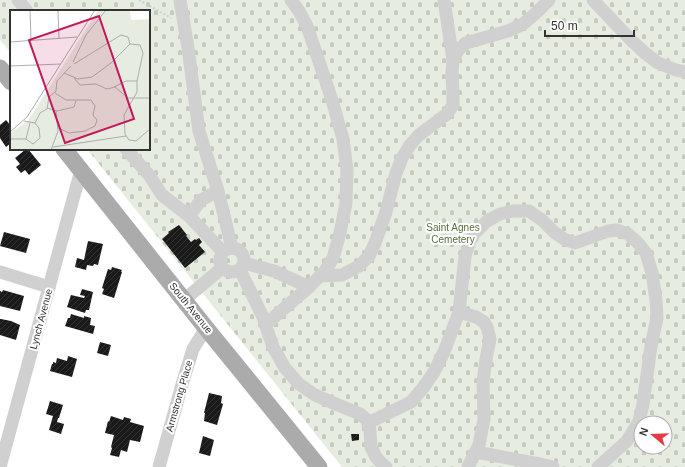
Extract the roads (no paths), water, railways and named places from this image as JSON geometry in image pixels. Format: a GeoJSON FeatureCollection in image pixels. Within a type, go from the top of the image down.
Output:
{"type":"FeatureCollection","features":[{"type":"Feature","properties":{"kind":"main road"},"geometry":{"type":"LineString","coordinates":[[0,68],[10,81]]}},
{"type":"Feature","properties":{"kind":"main road","name":"South Avenue"},"geometry":{"type":"LineString","coordinates":[[65,150],[206,328],[319,467]]}},
{"type":"Feature","properties":{"kind":"street"},"geometry":{"type":"LineString","coordinates":[[18,0],[26,10]]}},
{"type":"Feature","properties":{"kind":"street"},"geometry":{"type":"LineString","coordinates":[[180,0],[185,26],[199,131],[218,191],[227,250]]}},
{"type":"Feature","properties":{"kind":"street"},"geometry":{"type":"LineString","coordinates":[[265,325],[325,271],[332,258],[340,233],[346,203],[347,170],[343,139],[307,26],[291,0]]}},
{"type":"Feature","properties":{"kind":"street"},"geometry":{"type":"LineString","coordinates":[[320,276],[342,275],[359,266],[369,256],[386,212],[396,174],[402,158],[410,145],[419,135],[447,114],[453,105],[453,60],[444,0]]}},
{"type":"Feature","properties":{"kind":"street"},"geometry":{"type":"LineString","coordinates":[[453,60],[458,50],[466,43],[508,31],[523,24],[549,0]]}},
{"type":"Feature","properties":{"kind":"street"},"geometry":{"type":"LineString","coordinates":[[593,0],[645,53],[658,63],[685,72]]}},
{"type":"Feature","properties":{"kind":"street"},"geometry":{"type":"LineString","coordinates":[[127,150],[149,175],[162,195],[189,216],[227,250]]}},
{"type":"Feature","properties":{"kind":"street","name":"Lynch Avenue"},"geometry":{"type":"LineString","coordinates":[[1,458],[81,170]]}},
{"type":"Feature","properties":{"kind":"street"},"geometry":{"type":"LineString","coordinates":[[189,216],[201,200],[218,191]]}},
{"type":"Feature","properties":{"kind":"street"},"geometry":{"type":"LineString","coordinates":[[368,423],[411,402],[434,372],[459,312],[465,257],[469,243],[475,233],[487,222],[500,214],[513,210],[529,212],[542,220],[554,232],[564,239],[575,243],[608,231],[617,230],[628,234],[646,253],[652,273],[657,318],[639,421],[627,441],[598,467]]}},
{"type":"Feature","properties":{"kind":"street"},"geometry":{"type":"LineString","coordinates":[[238,249],[241,252],[244,259],[242,266],[237,272],[229,272],[222,268],[220,264],[220,256],[227,250],[238,249]]}},
{"type":"Feature","properties":{"kind":"street"},"geometry":{"type":"LineString","coordinates":[[242,266],[274,271],[309,287]]}},
{"type":"Feature","properties":{"kind":"street"},"geometry":{"type":"LineString","coordinates":[[242,266],[263,317],[273,347],[285,368],[299,384],[315,394],[360,414],[367,420],[372,447],[376,457],[386,467]]}},
{"type":"Feature","properties":{"kind":"street"},"geometry":{"type":"LineString","coordinates":[[184,300],[222,268]]}},
{"type":"Feature","properties":{"kind":"street"},"geometry":{"type":"LineString","coordinates":[[0,272],[49,287]]}},
{"type":"Feature","properties":{"kind":"street"},"geometry":{"type":"LineString","coordinates":[[459,312],[476,317],[484,322],[488,327],[490,339],[483,382],[484,420],[479,445],[468,467]]}},
{"type":"Feature","properties":{"kind":"street","name":"Armstrong Place"},"geometry":{"type":"LineString","coordinates":[[159,467],[193,349],[206,328]]}},
{"type":"Feature","properties":{"kind":"street"},"geometry":{"type":"LineString","coordinates":[[476,452],[553,467]]}},
{"type":"Feature","properties":{"kind":"park label","name":"Saint Agnes Cemetery"},"geometry":{"type":"Point","coordinates":[453,232]}}]}
